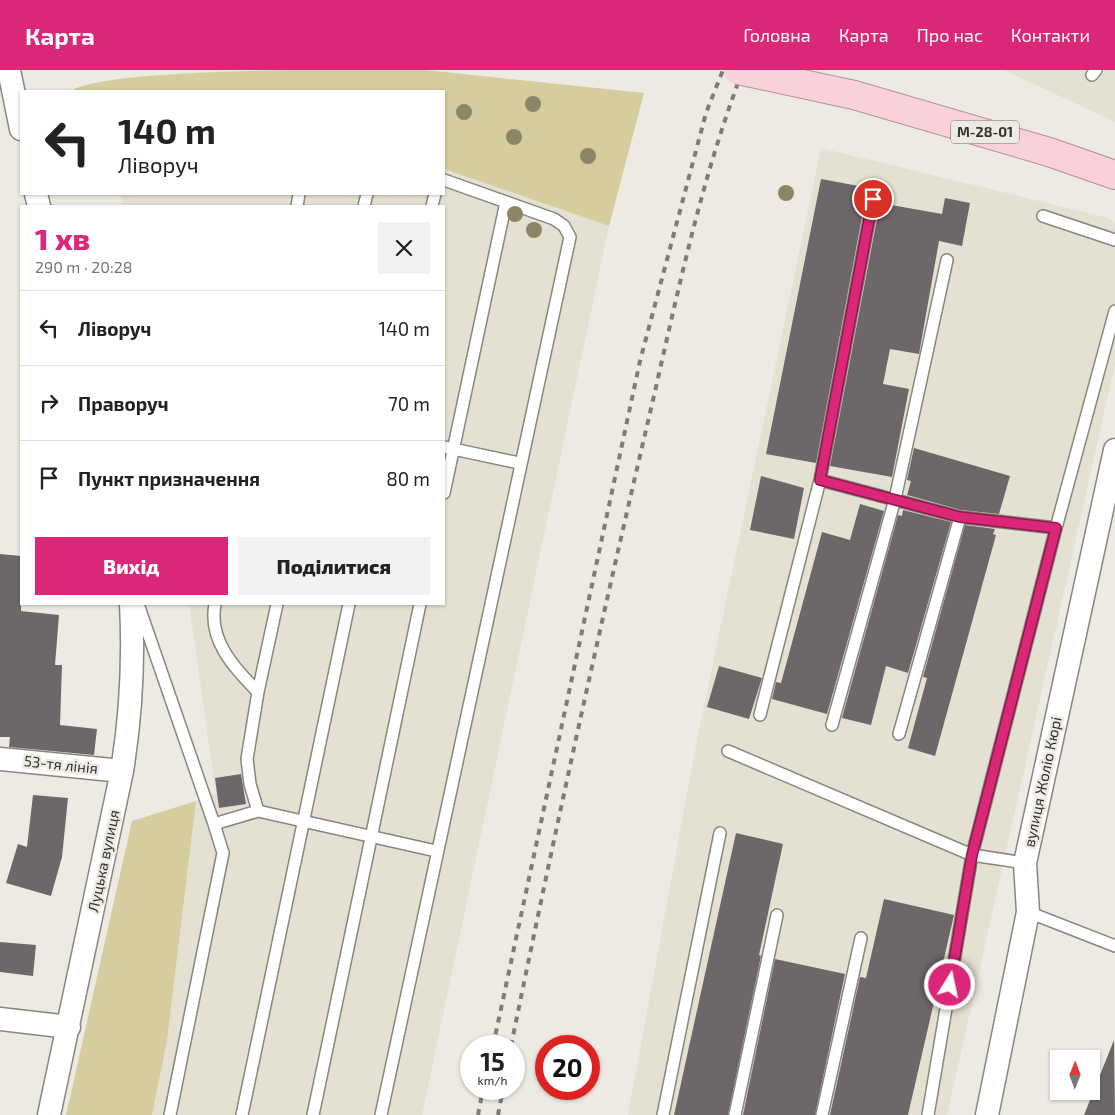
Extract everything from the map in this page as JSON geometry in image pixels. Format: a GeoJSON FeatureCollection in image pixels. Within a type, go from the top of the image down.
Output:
{"type":"FeatureCollection","features":[{"type":"Feature","properties":{"kind":"highway","name":"М-28-01"},"geometry":{"type":"LineString","coordinates":[[738,70],[854,95],[1040,149],[1115,175]]}},
{"type":"Feature","properties":{"kind":"street"},"geometry":{"type":"LineString","coordinates":[[8,70],[20,124]]}},
{"type":"Feature","properties":{"kind":"street","name":"вулиця Жоліо Кюрі"},"geometry":{"type":"LineString","coordinates":[[987,1115],[1028,912],[1025,863],[1115,450]]}},
{"type":"Feature","properties":{"kind":"street","name":"Луцька вулиця"},"geometry":{"type":"LineString","coordinates":[[49,1115],[69,1027],[129,730],[132,684],[131,605]]}},
{"type":"Feature","properties":{"kind":"street","name":"53-тя лінія"},"geometry":{"type":"LineString","coordinates":[[0,759],[122,771]]}},
{"type":"Feature","properties":{"kind":"street"},"geometry":{"type":"LineString","coordinates":[[0,1019],[69,1027]]}},
{"type":"Feature","properties":{"kind":"lane"},"geometry":{"type":"LineString","coordinates":[[381,1115],[519,463],[570,237],[564,226],[554,219],[445,180]]}},
{"type":"Feature","properties":{"kind":"lane"},"geometry":{"type":"LineString","coordinates":[[760,715],[820,480],[873,199]]}},
{"type":"Feature","properties":{"kind":"lane"},"geometry":{"type":"LineString","coordinates":[[445,482],[448,448],[506,202]]}},
{"type":"Feature","properties":{"kind":"lane"},"geometry":{"type":"LineString","coordinates":[[1044,216],[1115,240]]}},
{"type":"Feature","properties":{"kind":"lane"},"geometry":{"type":"LineString","coordinates":[[832,725],[895,499],[947,260]]}},
{"type":"Feature","properties":{"kind":"lane"},"geometry":{"type":"LineString","coordinates":[[928,1115],[972,855],[1056,528],[1115,311]]}},
{"type":"Feature","properties":{"kind":"lane"},"geometry":{"type":"LineString","coordinates":[[448,448],[519,463]]}},
{"type":"Feature","properties":{"kind":"lane"},"geometry":{"type":"LineString","coordinates":[[820,480],[960,517],[1056,528]]}},
{"type":"Feature","properties":{"kind":"lane"},"geometry":{"type":"LineString","coordinates":[[899,734],[960,517]]}},
{"type":"Feature","properties":{"kind":"lane"},"geometry":{"type":"LineString","coordinates":[[138,605],[223,853],[170,1115]]}},
{"type":"Feature","properties":{"kind":"lane"},"geometry":{"type":"LineString","coordinates":[[215,605],[213,612],[219,642],[232,666],[258,692]]}},
{"type":"Feature","properties":{"kind":"lane"},"geometry":{"type":"LineString","coordinates":[[258,811],[250,784],[247,759],[258,692],[277,605]]}},
{"type":"Feature","properties":{"kind":"lane"},"geometry":{"type":"LineString","coordinates":[[242,1115],[349,605]]}},
{"type":"Feature","properties":{"kind":"lane"},"geometry":{"type":"LineString","coordinates":[[313,1115],[420,605]]}},
{"type":"Feature","properties":{"kind":"lane"},"geometry":{"type":"LineString","coordinates":[[728,751],[972,855],[1025,863]]}},
{"type":"Feature","properties":{"kind":"lane"},"geometry":{"type":"LineString","coordinates":[[214,824],[258,811],[436,851]]}},
{"type":"Feature","properties":{"kind":"lane"},"geometry":{"type":"LineString","coordinates":[[664,1115],[720,833]]}},
{"type":"Feature","properties":{"kind":"lane"},"geometry":{"type":"LineString","coordinates":[[1028,912],[1115,946]]}},
{"type":"Feature","properties":{"kind":"lane"},"geometry":{"type":"LineString","coordinates":[[735,1115],[777,915]]}},
{"type":"Feature","properties":{"kind":"lane"},"geometry":{"type":"LineString","coordinates":[[822,1115],[861,938]]}},
{"type":"Feature","properties":{"kind":"shaded area"},"geometry":{"type":"Polygon","coordinates":[[[425,70],[644,93],[609,226],[445,169],[445,90],[74,90],[87,85],[111,80],[210,72],[425,70]]]}},
{"type":"Feature","properties":{"kind":"shaded area"},"geometry":{"type":"Polygon","coordinates":[[[1004,70],[1115,70],[1115,122],[1004,70]]]}},
{"type":"Feature","properties":{"kind":"shaded area"},"geometry":{"type":"Polygon","coordinates":[[[821,148],[1105,217],[1115,222],[1115,364],[947,1115],[628,1115],[697,739],[821,148]]]}},
{"type":"Feature","properties":{"kind":"shaded area"},"geometry":{"type":"Polygon","coordinates":[[[445,169],[609,226],[422,1115],[152,1115],[167,1041],[196,801],[216,794],[189,605],[445,605],[445,205],[122,205],[121,195],[445,195],[445,169]]]}},
{"type":"Feature","properties":{"kind":"shaded area"},"geometry":{"type":"Polygon","coordinates":[[[196,801],[167,1041],[152,1115],[66,1115],[132,821],[196,801]]]}},
{"type":"Feature","properties":{"kind":"building"},"geometry":{"type":"Polygon","coordinates":[[[821,179],[864,187],[862,200],[865,201],[816,463],[766,454],[821,179]]]}},
{"type":"Feature","properties":{"kind":"building"},"geometry":{"type":"Polygon","coordinates":[[[945,198],[970,203],[962,246],[939,241],[919,354],[890,349],[883,384],[909,389],[892,477],[830,466],[880,203],[942,214],[945,198]]]}},
{"type":"Feature","properties":{"kind":"building"},"geometry":{"type":"Polygon","coordinates":[[[914,448],[1010,476],[999,514],[961,510],[907,495],[911,481],[907,480],[914,448]]]}},
{"type":"Feature","properties":{"kind":"building"},"geometry":{"type":"Polygon","coordinates":[[[761,476],[804,488],[794,539],[750,530],[761,476]]]}},
{"type":"Feature","properties":{"kind":"building"},"geometry":{"type":"Polygon","coordinates":[[[860,504],[884,511],[827,714],[772,699],[776,682],[781,683],[822,532],[850,540],[860,504]]]}},
{"type":"Feature","properties":{"kind":"building"},"geometry":{"type":"Polygon","coordinates":[[[903,510],[951,522],[908,673],[886,666],[871,725],[842,718],[898,515],[902,516],[903,510]]]}},
{"type":"Feature","properties":{"kind":"building"},"geometry":{"type":"Polygon","coordinates":[[[965,525],[995,529],[993,534],[996,535],[935,756],[908,748],[927,678],[923,677],[965,525]]]}},
{"type":"Feature","properties":{"kind":"building"},"geometry":{"type":"Polygon","coordinates":[[[0,554],[20,556],[21,611],[59,615],[55,665],[62,665],[60,725],[97,729],[94,755],[9,747],[10,737],[0,737],[0,554]]]}},
{"type":"Feature","properties":{"kind":"building"},"geometry":{"type":"Polygon","coordinates":[[[719,666],[762,678],[749,719],[707,707],[719,666]]]}},
{"type":"Feature","properties":{"kind":"building"},"geometry":{"type":"Polygon","coordinates":[[[241,774],[246,804],[219,808],[215,778],[241,774]]]}},
{"type":"Feature","properties":{"kind":"building"},"geometry":{"type":"Polygon","coordinates":[[[33,795],[68,798],[62,857],[51,896],[6,883],[18,844],[27,847],[33,795]]]}},
{"type":"Feature","properties":{"kind":"building"},"geometry":{"type":"Polygon","coordinates":[[[736,833],[783,844],[728,1115],[674,1115],[736,833]]]}},
{"type":"Feature","properties":{"kind":"building"},"geometry":{"type":"Polygon","coordinates":[[[884,899],[954,915],[908,1115],[830,1115],[860,977],[866,978],[884,899]]]}},
{"type":"Feature","properties":{"kind":"building"},"geometry":{"type":"Polygon","coordinates":[[[0,942],[36,945],[33,976],[0,972],[0,942]]]}},
{"type":"Feature","properties":{"kind":"building"},"geometry":{"type":"Polygon","coordinates":[[[775,959],[845,974],[815,1115],[743,1115],[775,959]]]}},
{"type":"Feature","properties":{"kind":"building"},"geometry":{"type":"Polygon","coordinates":[[[1114,1040],[1115,1115],[1084,1115],[1090,1100],[1100,1100],[1100,1075],[1114,1040]]]}},
{"type":"Feature","properties":{"kind":"railway"},"geometry":{"type":"LineString","coordinates":[[495,1035],[640,361],[706,113],[723,70]]}},
{"type":"Feature","properties":{"kind":"railway"},"geometry":{"type":"LineString","coordinates":[[513,1035],[593,661],[677,294],[713,157],[743,70]]}},
{"type":"Feature","properties":{"kind":"railway"},"geometry":{"type":"LineString","coordinates":[[478,1115],[481,1100]]}},
{"type":"Feature","properties":{"kind":"railway"},"geometry":{"type":"LineString","coordinates":[[498,1115],[501,1100]]}},
{"type":"Feature","properties":{"kind":"route"},"geometry":{"type":"LineString","coordinates":[[873,199],[820,480],[960,517],[1056,528],[972,855],[950,985]]}}]}
